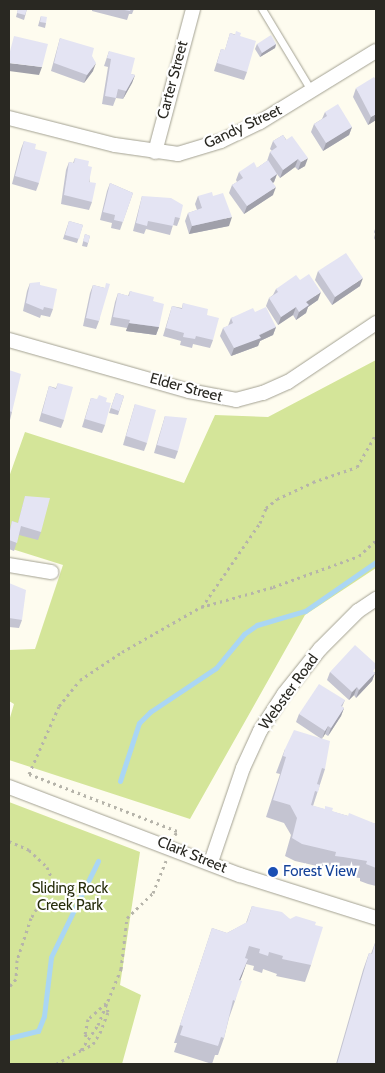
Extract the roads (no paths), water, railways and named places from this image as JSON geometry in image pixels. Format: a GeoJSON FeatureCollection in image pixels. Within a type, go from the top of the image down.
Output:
{"type":"FeatureCollection","features":[{"type":"Feature","properties":{"kind":"street","name":"Carter Street"},"geometry":{"type":"LineString","coordinates":[[154,152],[193,9]]}},
{"type":"Feature","properties":{"kind":"street","name":"Gandy Street"},"geometry":{"type":"LineString","coordinates":[[9,118],[154,152],[178,154],[221,141],[312,92],[376,51]]}},
{"type":"Feature","properties":{"kind":"street","name":"Elder Street"},"geometry":{"type":"LineString","coordinates":[[9,340],[189,392],[236,400],[263,393],[288,382],[376,323]]}},
{"type":"Feature","properties":{"kind":"street"},"geometry":{"type":"LineString","coordinates":[[9,565],[51,572]]}},
{"type":"Feature","properties":{"kind":"street","name":"Webster Road"},"geometry":{"type":"LineString","coordinates":[[211,862],[243,768],[260,731],[284,694],[320,650],[358,611],[376,599]]}},
{"type":"Feature","properties":{"kind":"street","name":"Clark Street"},"geometry":{"type":"LineString","coordinates":[[9,787],[211,862],[240,875],[376,918]]}},
{"type":"Feature","properties":{"kind":"lane"},"geometry":{"type":"LineString","coordinates":[[262,9],[312,92]]}},
{"type":"Feature","properties":{"kind":"waterway"},"geometry":{"type":"LineString","coordinates":[[120,781],[139,723],[150,712],[216,668],[244,634],[257,625],[305,611],[376,562]]}},
{"type":"Feature","properties":{"kind":"waterway"},"geometry":{"type":"LineString","coordinates":[[9,1038],[38,1031],[44,1016],[51,957],[98,861]]}},
{"type":"Feature","properties":{"kind":"place","name":"Forest View"},"geometry":{"type":"Point","coordinates":[273,872]}},
{"type":"Feature","properties":{"kind":"park label","name":"Sliding Rock Creek Park"},"geometry":{"type":"Point","coordinates":[70,896]}}]}
